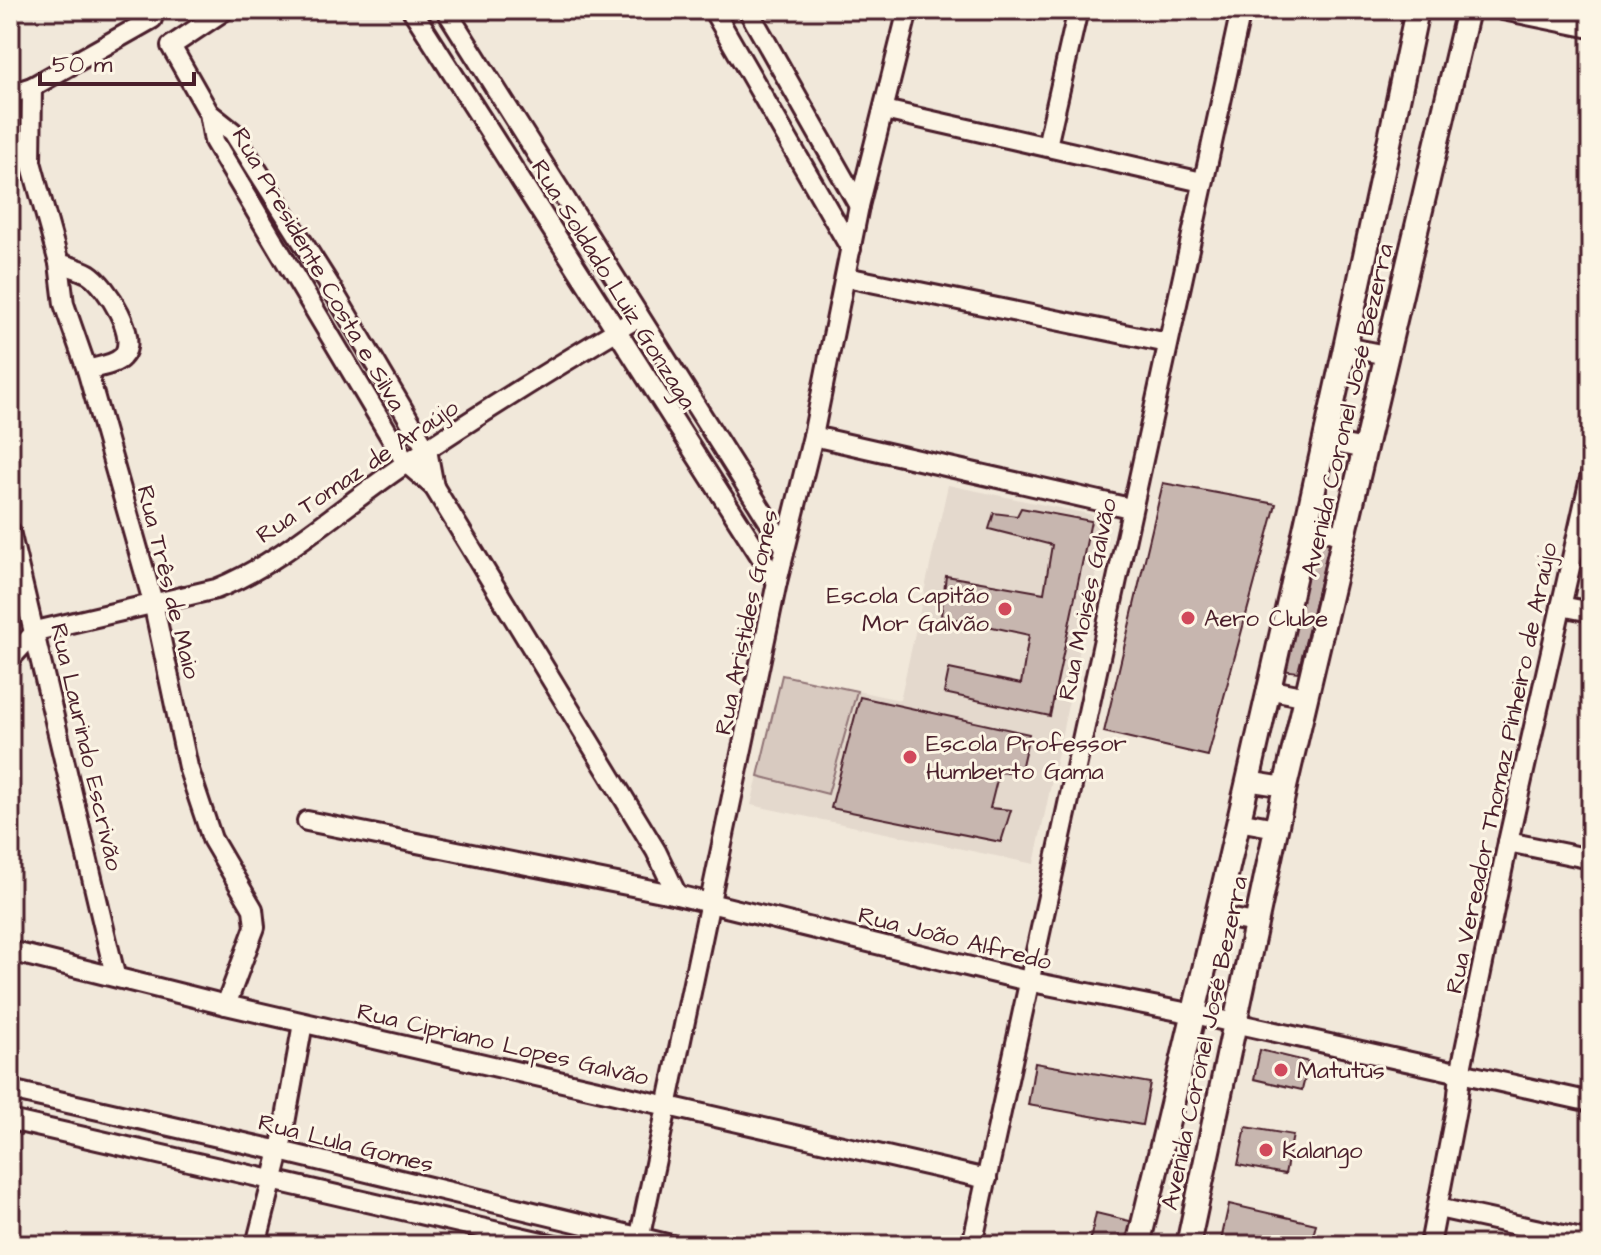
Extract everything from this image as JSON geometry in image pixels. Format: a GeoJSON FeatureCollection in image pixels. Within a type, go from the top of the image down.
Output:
{"type":"FeatureCollection","features":[{"type":"Feature","properties":{"kind":"street"},"geometry":{"type":"LineString","coordinates":[[171,46],[225,10]]}},
{"type":"Feature","properties":{"kind":"street","name":"Rua Soldado Luiz Gonzaga"},"geometry":{"type":"LineString","coordinates":[[412,10],[777,582]]}},
{"type":"Feature","properties":{"kind":"street","name":"Rua Soldado Luiz Gonzaga"},"geometry":{"type":"LineString","coordinates":[[446,10],[785,547]]}},
{"type":"Feature","properties":{"kind":"street"},"geometry":{"type":"LineString","coordinates":[[713,10],[851,249]]}},
{"type":"Feature","properties":{"kind":"street","name":"Rua Aristides Gomes"},"geometry":{"type":"LineString","coordinates":[[638,1242],[712,903],[777,582],[813,436],[859,206],[908,10]]}},
{"type":"Feature","properties":{"kind":"street","name":"Rua Moisés Galvão"},"geometry":{"type":"LineString","coordinates":[[972,1245],[1032,982],[1130,508],[1241,10]]}},
{"type":"Feature","properties":{"kind":"street","name":"Avenida Coronel José Bezerra"},"geometry":{"type":"LineString","coordinates":[[1138,1245],[1194,1014],[1324,441],[1417,10]]}},
{"type":"Feature","properties":{"kind":"street","name":"Avenida Coronel José Bezerra"},"geometry":{"type":"LineString","coordinates":[[1188,1245],[1285,787],[1468,10]]}},
{"type":"Feature","properties":{"kind":"street"},"geometry":{"type":"LineString","coordinates":[[1503,10],[1591,28]]}},
{"type":"Feature","properties":{"kind":"street"},"geometry":{"type":"LineString","coordinates":[[10,94],[32,87],[149,14],[209,113]]}},
{"type":"Feature","properties":{"kind":"street"},"geometry":{"type":"LineString","coordinates":[[1047,146],[1077,14]]}},
{"type":"Feature","properties":{"kind":"street"},"geometry":{"type":"LineString","coordinates":[[731,41],[753,18],[859,206]]}},
{"type":"Feature","properties":{"kind":"street"},"geometry":{"type":"LineString","coordinates":[[467,97],[491,82]]}},
{"type":"Feature","properties":{"kind":"street","name":"Rua Três de Maio"},"geometry":{"type":"LineString","coordinates":[[32,87],[31,162],[59,263],[64,304],[87,370],[153,602],[188,767],[221,858],[255,917],[255,927],[226,1005]]}},
{"type":"Feature","properties":{"kind":"street"},"geometry":{"type":"LineString","coordinates":[[884,110],[1202,182]]}},
{"type":"Feature","properties":{"kind":"street","name":"Rua Presidente Costa e Silva"},"geometry":{"type":"LineString","coordinates":[[209,113],[233,132],[329,284],[427,450],[434,487]]}},
{"type":"Feature","properties":{"kind":"street","name":"Rua Presidente Costa e Silva"},"geometry":{"type":"LineString","coordinates":[[209,113],[214,141],[306,298],[406,463],[434,487],[656,851],[677,895]]}},
{"type":"Feature","properties":{"kind":"street"},"geometry":{"type":"LineString","coordinates":[[515,172],[539,156]]}},
{"type":"Feature","properties":{"kind":"street"},"geometry":{"type":"LineString","coordinates":[[263,223],[283,211]]}},
{"type":"Feature","properties":{"kind":"street"},"geometry":{"type":"LineString","coordinates":[[59,263],[88,274],[104,288],[114,301],[125,328],[126,352],[122,357],[87,370]]}},
{"type":"Feature","properties":{"kind":"street"},"geometry":{"type":"LineString","coordinates":[[846,277],[1168,343]]}},
{"type":"Feature","properties":{"kind":"street"},"geometry":{"type":"LineString","coordinates":[[306,298],[329,284]]}},
{"type":"Feature","properties":{"kind":"street","name":"Rua Tomaz de Araújo"},"geometry":{"type":"LineString","coordinates":[[36,631],[216,589],[235,581],[406,463],[639,317]]}},
{"type":"Feature","properties":{"kind":"street"},"geometry":{"type":"LineString","coordinates":[[1345,347],[1386,355]]}},
{"type":"Feature","properties":{"kind":"street"},"geometry":{"type":"LineString","coordinates":[[689,448],[713,433]]}},
{"type":"Feature","properties":{"kind":"street"},"geometry":{"type":"LineString","coordinates":[[813,436],[1130,508]]}},
{"type":"Feature","properties":{"kind":"street"},"geometry":{"type":"LineString","coordinates":[[1324,441],[1365,449]]}},
{"type":"Feature","properties":{"kind":"street","name":"Rua Vereador Thomaz Pinheiro de Araújo"},"geometry":{"type":"LineString","coordinates":[[1430,1245],[1460,1074],[1508,842],[1591,474]]}},
{"type":"Feature","properties":{"kind":"street"},"geometry":{"type":"LineString","coordinates":[[1304,527],[1344,535]]}},
{"type":"Feature","properties":{"kind":"street","name":"Rua Laurindo Escrivão"},"geometry":{"type":"LineString","coordinates":[[10,531],[115,975]]}},
{"type":"Feature","properties":{"kind":"street"},"geometry":{"type":"LineString","coordinates":[[1561,606],[1591,612]]}},
{"type":"Feature","properties":{"kind":"street"},"geometry":{"type":"LineString","coordinates":[[10,659],[36,631]]}},
{"type":"Feature","properties":{"kind":"street"},"geometry":{"type":"LineString","coordinates":[[1267,689],[1307,697]]}},
{"type":"Feature","properties":{"kind":"street"},"geometry":{"type":"LineString","coordinates":[[1247,781],[1285,787]]}},
{"type":"Feature","properties":{"kind":"street","name":"Rua João Alfredo"},"geometry":{"type":"LineString","coordinates":[[307,821],[677,895],[1032,982],[1194,1014],[1591,1102]]}},
{"type":"Feature","properties":{"kind":"street"},"geometry":{"type":"LineString","coordinates":[[1238,821],[1276,828]]}},
{"type":"Feature","properties":{"kind":"street"},"geometry":{"type":"LineString","coordinates":[[1508,842],[1591,859]]}},
{"type":"Feature","properties":{"kind":"street"},"geometry":{"type":"LineString","coordinates":[[1216,916],[1256,923]]}},
{"type":"Feature","properties":{"kind":"street","name":"Rua Cipriano Lopes Galvão"},"geometry":{"type":"LineString","coordinates":[[10,951],[303,1023],[987,1179]]}},
{"type":"Feature","properties":{"kind":"street"},"geometry":{"type":"LineString","coordinates":[[256,1245],[280,1151],[303,1023]]}},
{"type":"Feature","properties":{"kind":"street","name":"Rua Lula Gomes"},"geometry":{"type":"LineString","coordinates":[[10,1090],[280,1151],[638,1242],[671,1245]]}},
{"type":"Feature","properties":{"kind":"street"},"geometry":{"type":"LineString","coordinates":[[118,1144],[124,1116]]}},
{"type":"Feature","properties":{"kind":"street","name":"Rua Lula Gomes"},"geometry":{"type":"LineString","coordinates":[[10,1120],[555,1245]]}},
{"type":"Feature","properties":{"kind":"street"},"geometry":{"type":"LineString","coordinates":[[439,1218],[445,1191]]}},
{"type":"Feature","properties":{"kind":"street"},"geometry":{"type":"LineString","coordinates":[[1438,1208],[1591,1241]]}},
{"type":"Feature","properties":{"kind":"shaded area"},"geometry":{"type":"Polygon","coordinates":[[[948,485],[1108,518],[1034,864],[751,805],[782,675],[900,700],[948,485]]]}},
{"type":"Feature","properties":{"kind":"shaded area"},"geometry":{"type":"Polygon","coordinates":[[[782,675],[857,691],[828,794],[758,776],[782,675]]]}},
{"type":"Feature","properties":{"kind":"building","name":"Aero Clube"},"geometry":{"type":"Polygon","coordinates":[[[1163,483],[1276,504],[1208,756],[1104,732],[1163,483]]]}},
{"type":"Feature","properties":{"kind":"building"},"geometry":{"type":"Polygon","coordinates":[[[1021,508],[1091,521],[1050,716],[944,693],[949,669],[1021,684],[1029,635],[941,616],[946,576],[1044,593],[1052,545],[989,529],[994,513],[1017,516],[1021,508]]]}},
{"type":"Feature","properties":{"kind":"building"},"geometry":{"type":"Polygon","coordinates":[[[1312,534],[1331,537],[1298,672],[1281,670],[1312,534]]]}},
{"type":"Feature","properties":{"kind":"building"},"geometry":{"type":"Polygon","coordinates":[[[860,697],[1029,734],[1020,774],[999,772],[990,808],[1011,810],[1001,842],[831,808],[860,697]]]}},
{"type":"Feature","properties":{"kind":"building","name":"Matutus"},"geometry":{"type":"Polygon","coordinates":[[[1260,1050],[1309,1062],[1302,1090],[1254,1079],[1260,1050]]]}},
{"type":"Feature","properties":{"kind":"building"},"geometry":{"type":"Polygon","coordinates":[[[1035,1063],[1150,1083],[1142,1125],[1028,1105],[1035,1063]]]}},
{"type":"Feature","properties":{"kind":"building","name":"Kalango"},"geometry":{"type":"Polygon","coordinates":[[[1246,1127],[1293,1135],[1285,1174],[1238,1165],[1246,1127]]]}},
{"type":"Feature","properties":{"kind":"building"},"geometry":{"type":"Polygon","coordinates":[[[1229,1204],[1316,1224],[1311,1245],[1220,1245],[1229,1204]]]}},
{"type":"Feature","properties":{"kind":"building"},"geometry":{"type":"Polygon","coordinates":[[[1096,1213],[1138,1223],[1133,1245],[1089,1245],[1096,1213]]]}},
{"type":"Feature","properties":{"kind":"place","name":"Escola Capitão Mor Galvão"},"geometry":{"type":"Point","coordinates":[1005,609]}},
{"type":"Feature","properties":{"kind":"place","name":"Aero Clube"},"geometry":{"type":"Point","coordinates":[1188,618]}},
{"type":"Feature","properties":{"kind":"place","name":"Escola Professor Humberto Gama"},"geometry":{"type":"Point","coordinates":[910,757]}},
{"type":"Feature","properties":{"kind":"place","name":"Matutus"},"geometry":{"type":"Point","coordinates":[1281,1070]}},
{"type":"Feature","properties":{"kind":"place","name":"Kalango"},"geometry":{"type":"Point","coordinates":[1266,1150]}}]}
